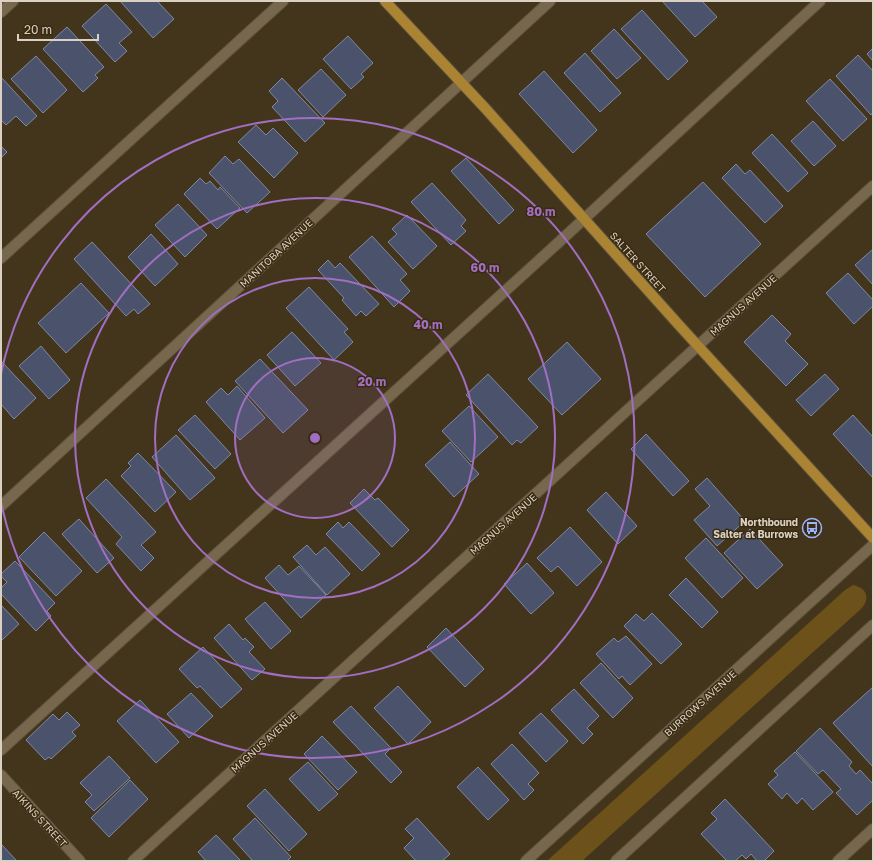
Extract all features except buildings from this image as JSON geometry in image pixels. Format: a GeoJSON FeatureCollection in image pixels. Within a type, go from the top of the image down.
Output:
{"type":"FeatureCollection","features":[{"type":"Feature","properties":{"kind":"main road","name":"SALTER STREET"},"geometry":{"type":"LineString","coordinates":[[385,1],[462,82],[583,219],[873,538]]}},
{"type":"Feature","properties":{"kind":"street"},"geometry":{"type":"LineString","coordinates":[[1,12],[13,1]]}},
{"type":"Feature","properties":{"kind":"street"},"geometry":{"type":"LineString","coordinates":[[1,258],[283,1]]}},
{"type":"Feature","properties":{"kind":"street","name":"MANITOBA AVENUE"},"geometry":{"type":"LineString","coordinates":[[1,506],[550,1]]}},
{"type":"Feature","properties":{"kind":"street"},"geometry":{"type":"LineString","coordinates":[[1,750],[820,1]]}},
{"type":"Feature","properties":{"kind":"street","name":"MAGNUS AVENUE"},"geometry":{"type":"LineString","coordinates":[[133,861],[873,186]]}},
{"type":"Feature","properties":{"kind":"street","name":"BURROWS AVENUE"},"geometry":{"type":"LineString","coordinates":[[526,861],[873,545]]}},
{"type":"Feature","properties":{"kind":"street"},"geometry":{"type":"LineString","coordinates":[[616,861],[873,626]]}},
{"type":"Feature","properties":{"kind":"street","name":"AIKINS STREET"},"geometry":{"type":"LineString","coordinates":[[1,775],[80,861]]}},
{"type":"Feature","properties":{"kind":"street"},"geometry":{"type":"LineString","coordinates":[[838,861],[873,829]]}},
{"type":"Feature","properties":{"kind":"shaded area"},"geometry":{"type":"Polygon","coordinates":[[[853,585],[861,588],[866,594],[866,601],[862,608],[582,861],[547,861],[845,590],[853,585]]]}},
{"type":"Feature","properties":{"kind":"place","name":"Northbound Salter at Burrows"},"geometry":{"type":"Point","coordinates":[812,528]}}]}
